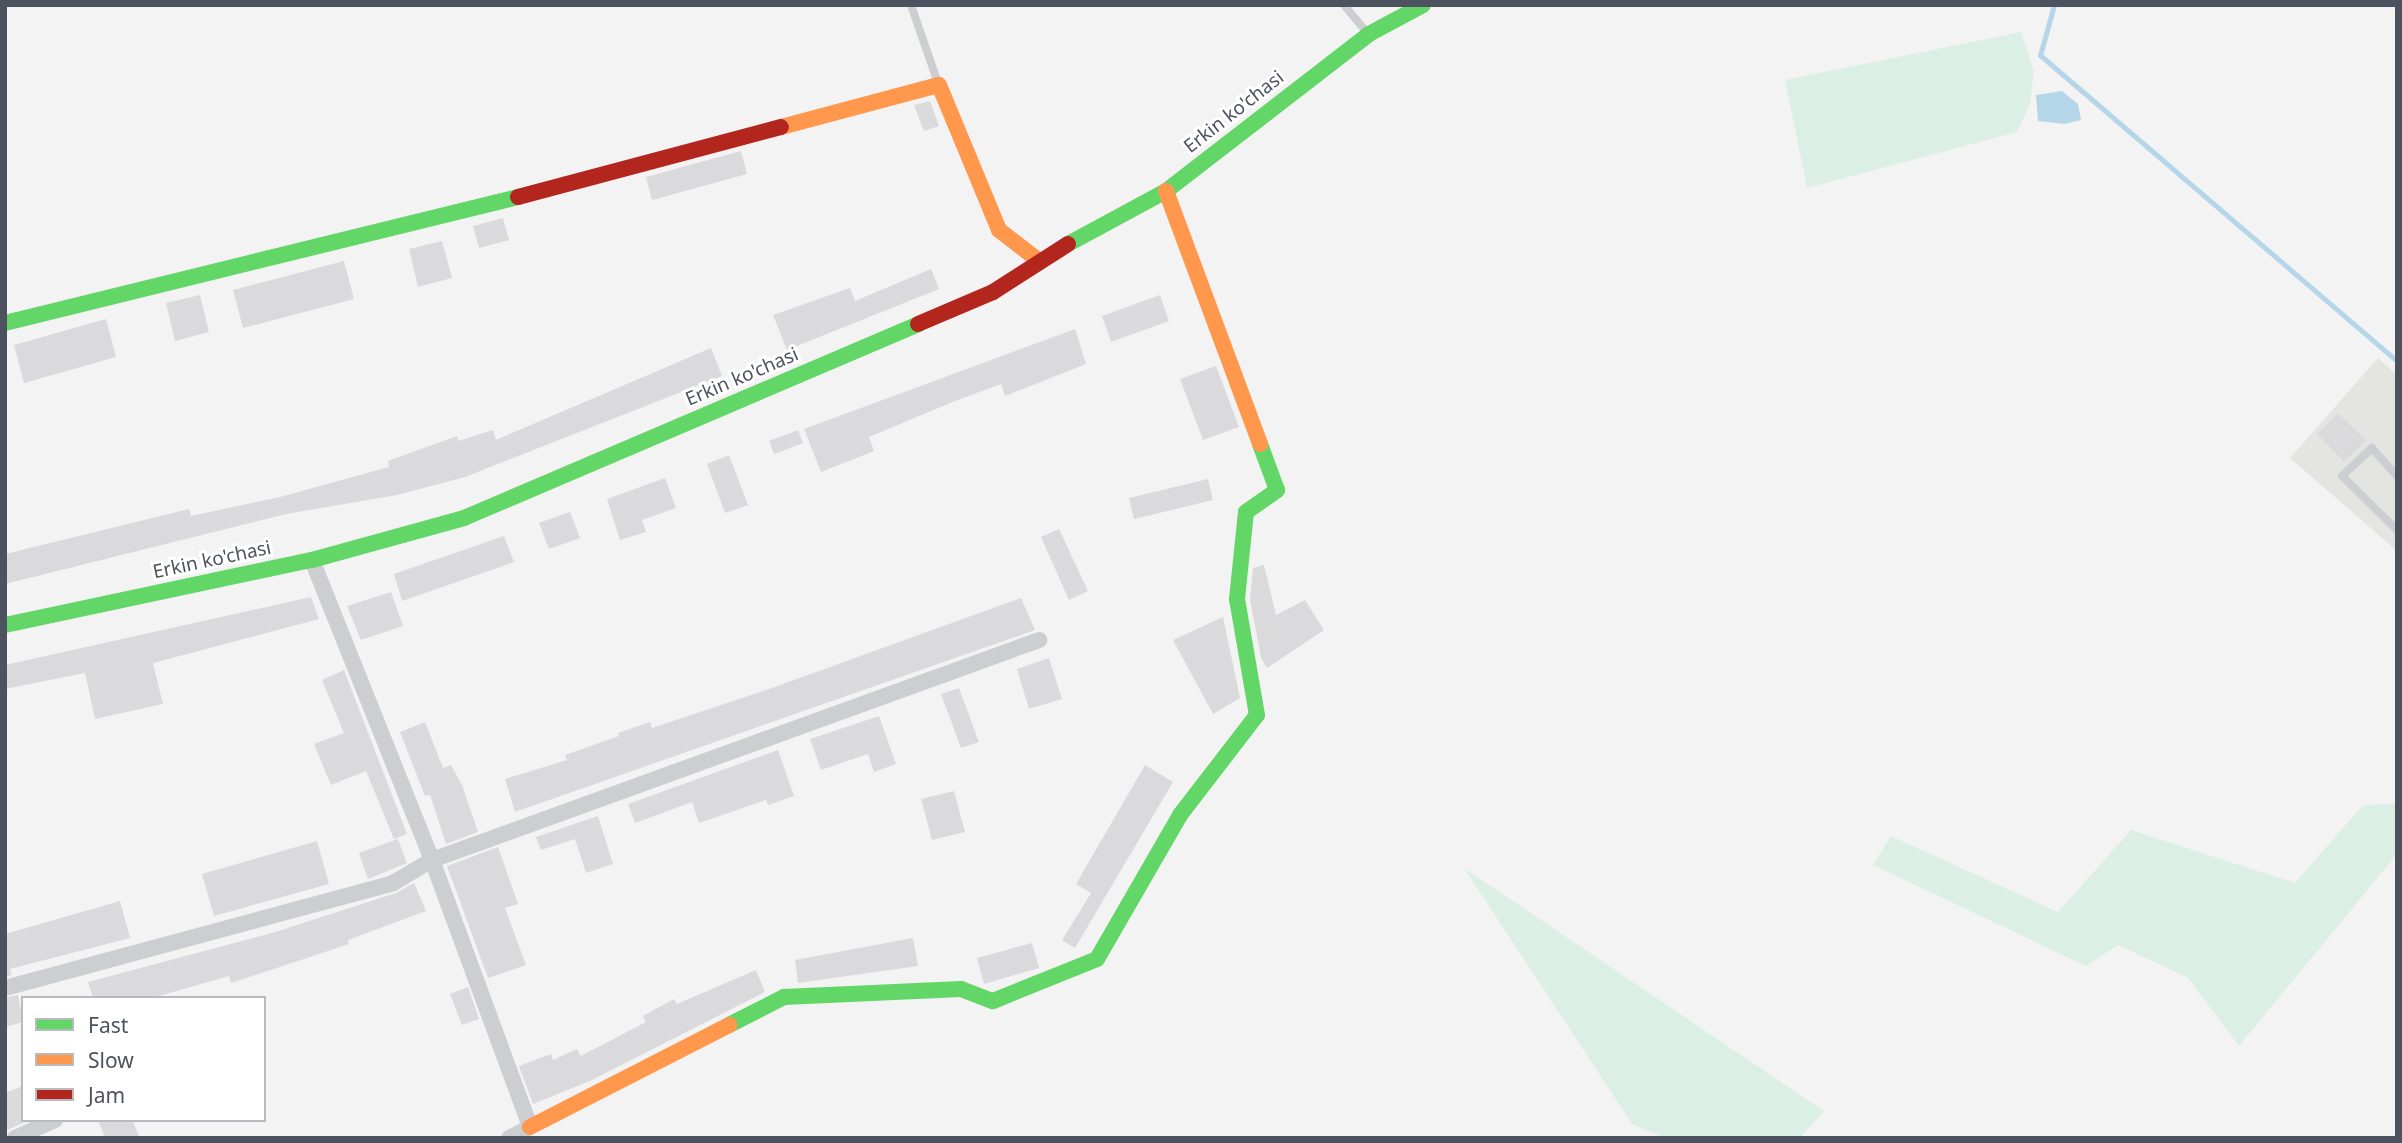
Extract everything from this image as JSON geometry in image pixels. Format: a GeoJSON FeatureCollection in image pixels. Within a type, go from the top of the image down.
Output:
{"type":"FeatureCollection","features":[{"type":"Feature","properties":{"kind":"street","name":"Erkin ko'chasi"},"geometry":{"type":"LineString","coordinates":[[5,625],[312,560],[464,518],[993,292],[1038,260],[1166,191],[1369,34],[1423,5]]}},
{"type":"Feature","properties":{"kind":"street"},"geometry":{"type":"LineString","coordinates":[[5,323],[362,239],[939,85],[999,230],[1038,260]]}},
{"type":"Feature","properties":{"kind":"street"},"geometry":{"type":"LineString","coordinates":[[509,1138],[784,997],[961,989],[993,1002],[1097,959],[1180,815],[1257,715],[1237,598],[1246,512],[1276,490],[1166,191]]}},
{"type":"Feature","properties":{"kind":"street"},"geometry":{"type":"LineString","coordinates":[[312,560],[432,860],[530,1127]]}},
{"type":"Feature","properties":{"kind":"street"},"geometry":{"type":"LineString","coordinates":[[5,988],[393,883],[432,860],[1040,640]]}},
{"type":"Feature","properties":{"kind":"street"},"geometry":{"type":"LineString","coordinates":[[15,1138],[51,1122]]}},
{"type":"Feature","properties":{"kind":"lane"},"geometry":{"type":"LineString","coordinates":[[911,5],[939,85]]}},
{"type":"Feature","properties":{"kind":"lane"},"geometry":{"type":"LineString","coordinates":[[1344,5],[1369,34]]}},
{"type":"Feature","properties":{"kind":"lane"},"geometry":{"type":"LineString","coordinates":[[2396,529],[2342,476],[2372,448],[2397,476]]}},
{"type":"Feature","properties":{"kind":"shaded area"},"geometry":{"type":"Polygon","coordinates":[[[2378,358],[2397,375],[2397,551],[2290,458],[2378,358]]]}},
{"type":"Feature","properties":{"kind":"green space"},"geometry":{"type":"Polygon","coordinates":[[[2021,32],[2034,71],[2030,104],[2017,132],[1807,188],[1785,80],[2021,32]]]}},
{"type":"Feature","properties":{"kind":"green space"},"geometry":{"type":"Polygon","coordinates":[[[2397,803],[2397,854],[2239,1046],[2188,978],[2118,945],[2086,966],[1873,865],[1891,836],[2058,912],[2131,830],[2295,883],[2362,806],[2397,803]]]}},
{"type":"Feature","properties":{"kind":"green space"},"geometry":{"type":"Polygon","coordinates":[[[1464,868],[1824,1111],[1800,1138],[1665,1138],[1632,1124],[1464,868]]]}},
{"type":"Feature","properties":{"kind":"water"},"geometry":{"type":"Polygon","coordinates":[[[2062,91],[2078,104],[2081,120],[2065,124],[2038,121],[2036,95],[2062,91]]]}},
{"type":"Feature","properties":{"kind":"building"},"geometry":{"type":"Polygon","coordinates":[[[930,101],[939,126],[924,131],[914,105],[930,101]]]}},
{"type":"Feature","properties":{"kind":"building"},"geometry":{"type":"Polygon","coordinates":[[[741,151],[747,174],[652,200],[646,177],[741,151]]]}},
{"type":"Feature","properties":{"kind":"building"},"geometry":{"type":"Polygon","coordinates":[[[503,218],[509,240],[479,248],[473,226],[503,218]]]}},
{"type":"Feature","properties":{"kind":"building"},"geometry":{"type":"Polygon","coordinates":[[[442,241],[452,278],[418,287],[409,249],[442,241]]]}},
{"type":"Feature","properties":{"kind":"building"},"geometry":{"type":"Polygon","coordinates":[[[344,261],[354,299],[243,328],[233,290],[344,261]]]}},
{"type":"Feature","properties":{"kind":"building"},"geometry":{"type":"Polygon","coordinates":[[[931,269],[939,289],[787,350],[773,315],[850,288],[855,301],[931,269]]]}},
{"type":"Feature","properties":{"kind":"building"},"geometry":{"type":"Polygon","coordinates":[[[200,295],[209,332],[175,341],[166,303],[200,295]]]}},
{"type":"Feature","properties":{"kind":"building"},"geometry":{"type":"Polygon","coordinates":[[[1160,295],[1169,321],[1111,342],[1102,316],[1160,295]]]}},
{"type":"Feature","properties":{"kind":"building"},"geometry":{"type":"Polygon","coordinates":[[[106,319],[116,357],[24,383],[14,345],[106,319]]]}},
{"type":"Feature","properties":{"kind":"building"},"geometry":{"type":"Polygon","coordinates":[[[1075,329],[1086,364],[1005,396],[1001,384],[955,401],[869,437],[874,451],[821,472],[804,429],[1075,329]]]}},
{"type":"Feature","properties":{"kind":"building"},"geometry":{"type":"Polygon","coordinates":[[[711,348],[722,376],[465,477],[397,495],[286,514],[5,584],[5,554],[189,509],[191,516],[280,497],[389,467],[388,461],[457,436],[458,441],[493,430],[496,440],[711,348]]]}},
{"type":"Feature","properties":{"kind":"building"},"geometry":{"type":"Polygon","coordinates":[[[1216,366],[1239,427],[1203,440],[1180,379],[1216,366]]]}},
{"type":"Feature","properties":{"kind":"building"},"geometry":{"type":"Polygon","coordinates":[[[2338,413],[2366,440],[2344,462],[2317,434],[2338,413]]]}},
{"type":"Feature","properties":{"kind":"building"},"geometry":{"type":"Polygon","coordinates":[[[798,430],[803,443],[774,454],[769,441],[798,430]]]}},
{"type":"Feature","properties":{"kind":"building"},"geometry":{"type":"Polygon","coordinates":[[[729,455],[748,505],[725,513],[707,464],[729,455]]]}},
{"type":"Feature","properties":{"kind":"building"},"geometry":{"type":"Polygon","coordinates":[[[665,478],[676,508],[642,520],[646,532],[620,540],[607,499],[665,478]]]}},
{"type":"Feature","properties":{"kind":"building"},"geometry":{"type":"Polygon","coordinates":[[[1208,479],[1213,500],[1134,519],[1129,498],[1208,479]]]}},
{"type":"Feature","properties":{"kind":"building"},"geometry":{"type":"Polygon","coordinates":[[[570,512],[580,538],[549,549],[539,523],[570,512]]]}},
{"type":"Feature","properties":{"kind":"building"},"geometry":{"type":"Polygon","coordinates":[[[1059,529],[1088,591],[1069,600],[1041,537],[1059,529]]]}},
{"type":"Feature","properties":{"kind":"building"},"geometry":{"type":"Polygon","coordinates":[[[504,536],[514,562],[402,601],[394,574],[504,536]]]}},
{"type":"Feature","properties":{"kind":"building"},"geometry":{"type":"Polygon","coordinates":[[[1264,565],[1276,615],[1305,600],[1324,630],[1267,668],[1261,658],[1250,599],[1253,568],[1264,565]]]}},
{"type":"Feature","properties":{"kind":"building"},"geometry":{"type":"Polygon","coordinates":[[[391,592],[403,626],[361,640],[347,606],[391,592]]]}},
{"type":"Feature","properties":{"kind":"building"},"geometry":{"type":"Polygon","coordinates":[[[311,597],[319,619],[153,663],[163,704],[95,719],[85,673],[5,689],[5,665],[311,597]]]}},
{"type":"Feature","properties":{"kind":"building"},"geometry":{"type":"Polygon","coordinates":[[[1021,598],[1035,630],[515,812],[505,779],[567,760],[565,755],[619,736],[618,733],[650,722],[652,728],[772,688],[1021,598]]]}},
{"type":"Feature","properties":{"kind":"building"},"geometry":{"type":"Polygon","coordinates":[[[1223,617],[1240,698],[1213,714],[1173,640],[1223,617]]]}},
{"type":"Feature","properties":{"kind":"building"},"geometry":{"type":"Polygon","coordinates":[[[1049,658],[1062,699],[1029,709],[1017,669],[1049,658]]]}},
{"type":"Feature","properties":{"kind":"building"},"geometry":{"type":"Polygon","coordinates":[[[344,670],[407,834],[394,839],[366,771],[331,785],[314,744],[344,733],[322,680],[344,670]]]}},
{"type":"Feature","properties":{"kind":"building"},"geometry":{"type":"Polygon","coordinates":[[[959,688],[979,742],[961,748],[941,694],[959,688]]]}},
{"type":"Feature","properties":{"kind":"building"},"geometry":{"type":"Polygon","coordinates":[[[879,716],[896,764],[874,772],[868,754],[821,770],[810,739],[879,716]]]}},
{"type":"Feature","properties":{"kind":"building"},"geometry":{"type":"Polygon","coordinates":[[[425,722],[443,768],[451,765],[462,785],[478,832],[446,844],[430,795],[425,796],[400,732],[425,722]]]}},
{"type":"Feature","properties":{"kind":"building"},"geometry":{"type":"Polygon","coordinates":[[[778,750],[794,796],[768,805],[766,800],[699,823],[692,802],[635,823],[628,804],[778,750]]]}},
{"type":"Feature","properties":{"kind":"building"},"geometry":{"type":"Polygon","coordinates":[[[1145,765],[1173,782],[1075,948],[1062,940],[1091,893],[1076,884],[1145,765]]]}},
{"type":"Feature","properties":{"kind":"building"},"geometry":{"type":"Polygon","coordinates":[[[954,791],[965,832],[932,840],[921,799],[954,791]]]}},
{"type":"Feature","properties":{"kind":"building"},"geometry":{"type":"Polygon","coordinates":[[[598,816],[613,864],[586,873],[575,839],[541,850],[536,837],[598,816]]]}},
{"type":"Feature","properties":{"kind":"building"},"geometry":{"type":"Polygon","coordinates":[[[398,839],[407,863],[368,879],[359,853],[398,839]]]}},
{"type":"Feature","properties":{"kind":"building"},"geometry":{"type":"Polygon","coordinates":[[[317,841],[329,884],[214,916],[202,874],[317,841]]]}},
{"type":"Feature","properties":{"kind":"building"},"geometry":{"type":"Polygon","coordinates":[[[498,847],[518,904],[505,908],[526,965],[488,978],[447,866],[498,847]]]}},
{"type":"Feature","properties":{"kind":"building"},"geometry":{"type":"Polygon","coordinates":[[[414,883],[426,911],[348,940],[349,944],[231,983],[229,976],[159,996],[92,996],[88,982],[272,933],[396,893],[414,883]]]}},
{"type":"Feature","properties":{"kind":"building"},"geometry":{"type":"Polygon","coordinates":[[[120,901],[130,938],[10,969],[12,975],[5,977],[5,934],[120,901]]]}},
{"type":"Feature","properties":{"kind":"building"},"geometry":{"type":"Polygon","coordinates":[[[913,938],[918,966],[798,983],[795,960],[913,938]]]}},
{"type":"Feature","properties":{"kind":"building"},"geometry":{"type":"Polygon","coordinates":[[[1032,943],[1039,968],[984,984],[977,958],[1032,943]]]}},
{"type":"Feature","properties":{"kind":"building"},"geometry":{"type":"Polygon","coordinates":[[[756,970],[765,992],[592,1080],[533,1104],[519,1066],[551,1054],[553,1060],[577,1049],[581,1056],[646,1022],[643,1016],[674,999],[677,1004],[756,970]]]}},
{"type":"Feature","properties":{"kind":"building"},"geometry":{"type":"Polygon","coordinates":[[[468,987],[479,1019],[462,1025],[450,994],[468,987]]]}},
{"type":"Feature","properties":{"kind":"building"},"geometry":{"type":"Polygon","coordinates":[[[18,995],[21,1023],[5,1027],[5,998],[18,995]]]}},
{"type":"Feature","properties":{"kind":"building"},"geometry":{"type":"Polygon","coordinates":[[[21,1087],[23,1123],[5,1131],[5,1093],[21,1087]]]}},
{"type":"Feature","properties":{"kind":"building"},"geometry":{"type":"Polygon","coordinates":[[[99,1122],[133,1122],[140,1138],[105,1138],[99,1122]]]}},
{"type":"Feature","properties":{"kind":"waterway"},"geometry":{"type":"LineString","coordinates":[[2054,5],[2040,55],[2397,361]]}},
{"type":"Feature","properties":{"kind":"traffic: fast"},"geometry":{"type":"LineString","coordinates":[[1068,244],[1166,191],[1369,34],[1423,5]]}},
{"type":"Feature","properties":{"kind":"traffic: fast"},"geometry":{"type":"LineString","coordinates":[[5,323],[518,197]]}},
{"type":"Feature","properties":{"kind":"traffic: fast"},"geometry":{"type":"LineString","coordinates":[[5,625],[312,560],[464,518],[918,324]]}},
{"type":"Feature","properties":{"kind":"traffic: fast"},"geometry":{"type":"LineString","coordinates":[[729,1025],[784,997],[961,989],[993,1001],[1097,959],[1180,815],[1257,715],[1237,599],[1246,512],[1277,490],[1260,444]]}},
{"type":"Feature","properties":{"kind":"traffic: slow"},"geometry":{"type":"LineString","coordinates":[[781,127],[939,85],[999,230],[1038,260]]}},
{"type":"Feature","properties":{"kind":"traffic: slow"},"geometry":{"type":"LineString","coordinates":[[1166,191],[1260,444]]}},
{"type":"Feature","properties":{"kind":"traffic: slow"},"geometry":{"type":"LineString","coordinates":[[530,1127],[729,1025]]}},
{"type":"Feature","properties":{"kind":"traffic: jam"},"geometry":{"type":"LineString","coordinates":[[518,197],[781,127]]}},
{"type":"Feature","properties":{"kind":"traffic: jam"},"geometry":{"type":"LineString","coordinates":[[918,324],[993,292],[1068,244]]}}]}
